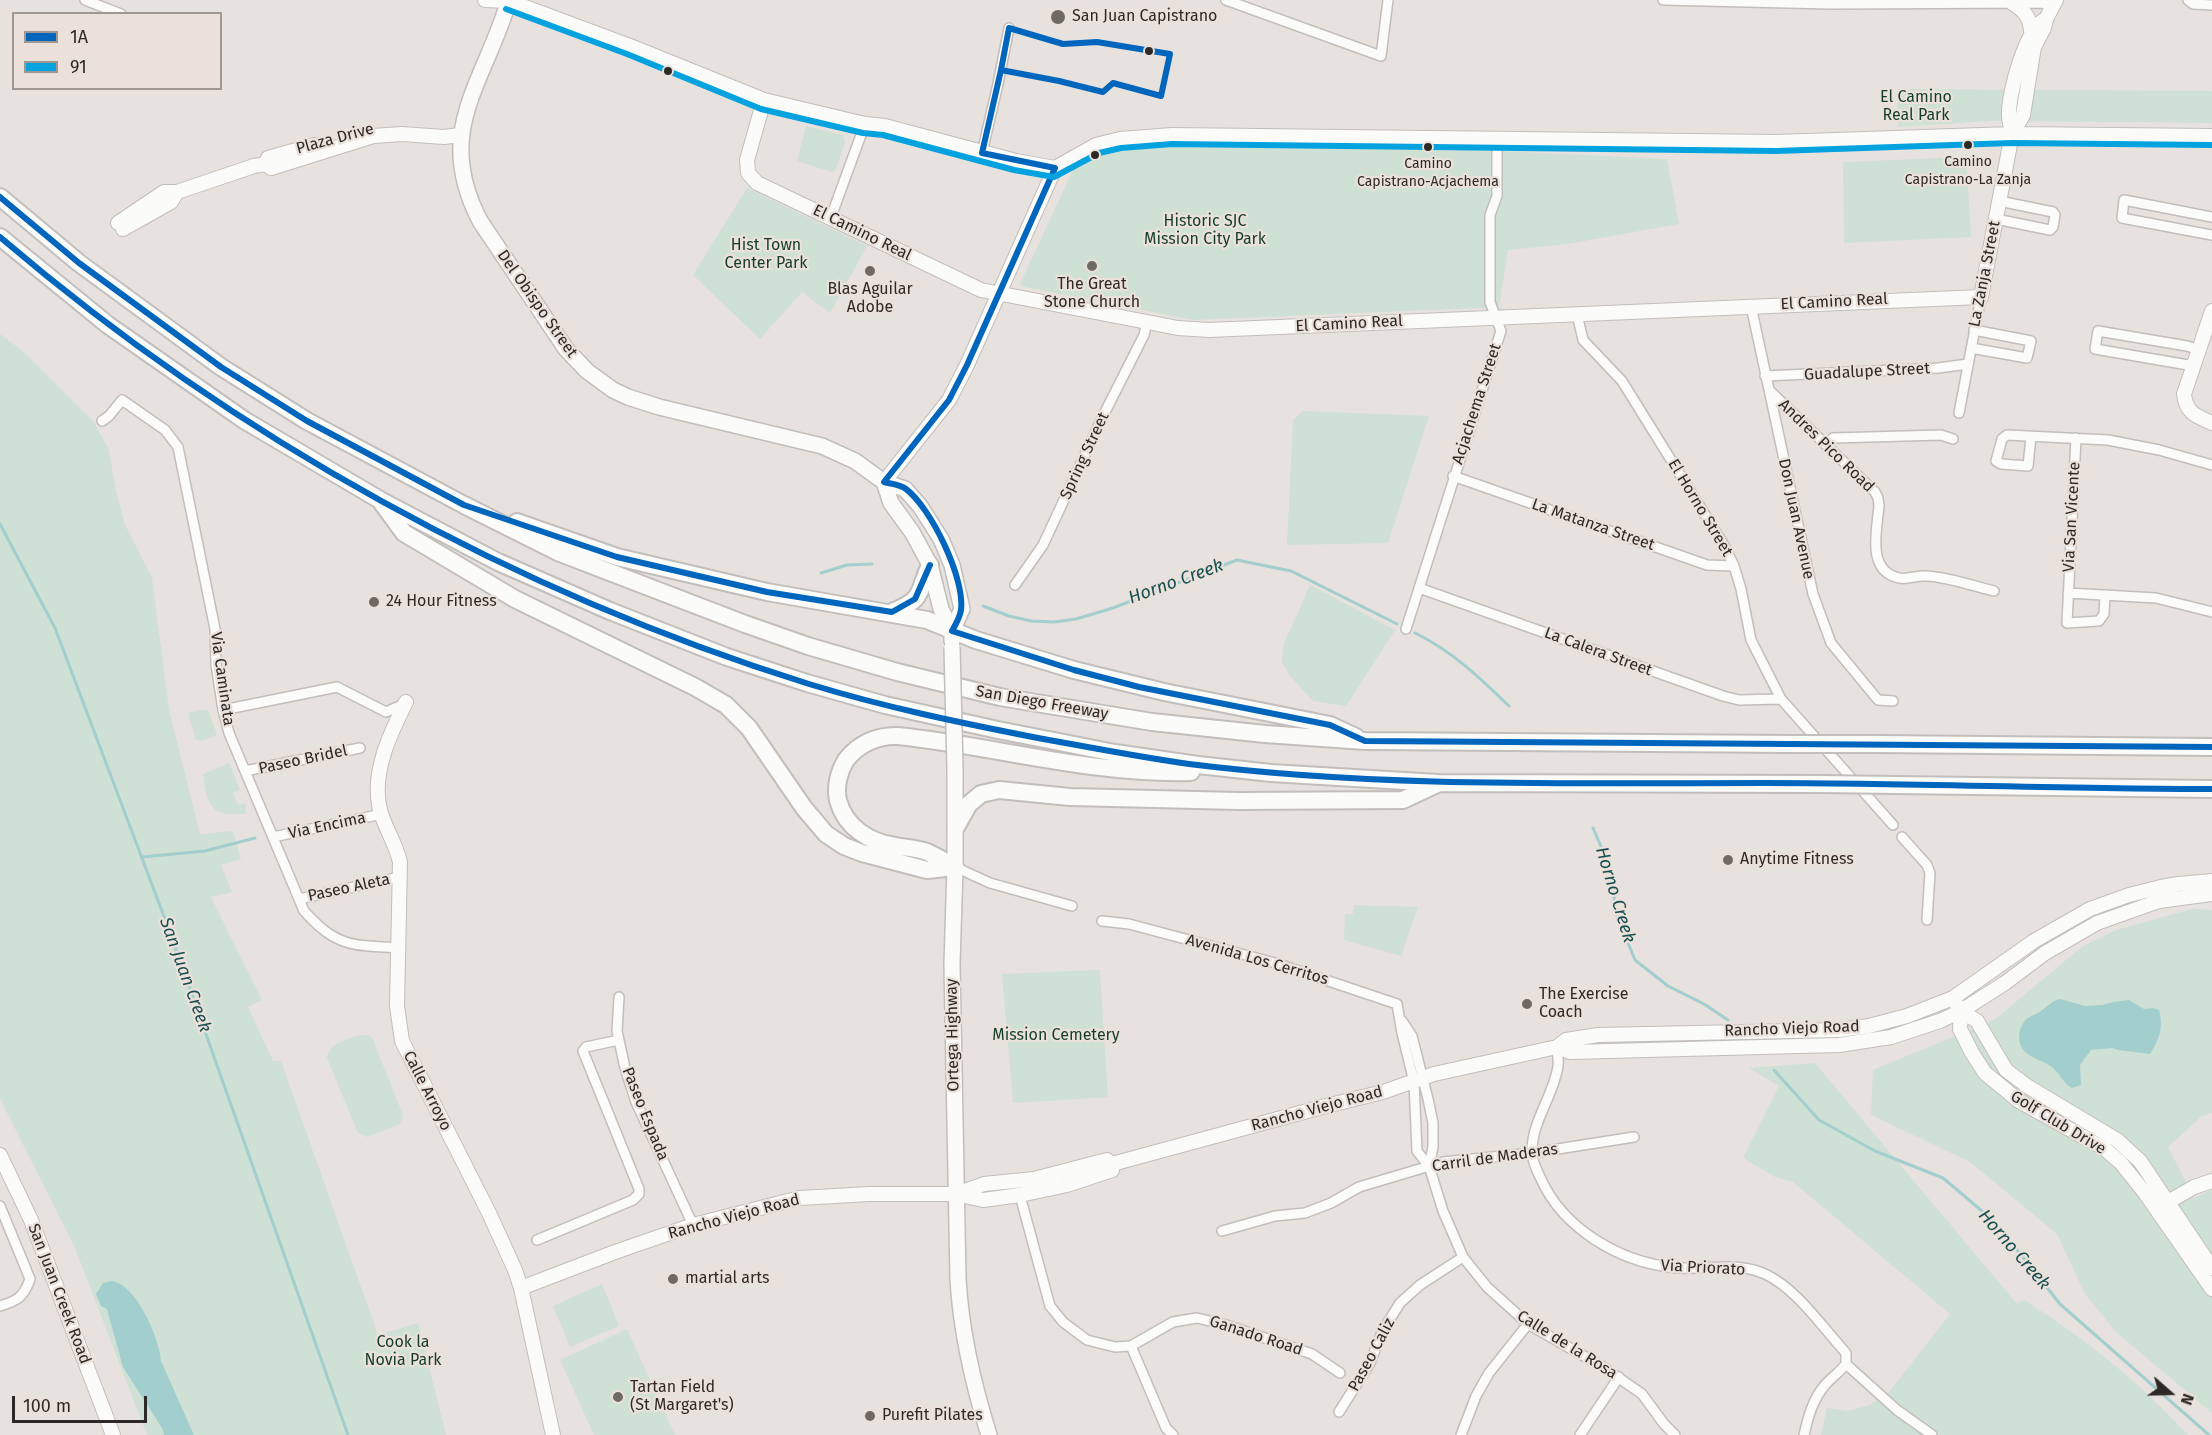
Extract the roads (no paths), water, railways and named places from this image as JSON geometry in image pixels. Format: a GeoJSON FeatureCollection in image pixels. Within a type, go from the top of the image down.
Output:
{"type":"FeatureCollection","features":[{"type":"Feature","properties":{"kind":"highway","name":"San Diego Freeway"},"geometry":{"type":"LineString","coordinates":[[0,197],[79,263],[221,367],[307,421],[464,505],[560,553],[657,591],[787,639],[897,672],[1000,697],[1152,722],[1276,735],[1365,741],[2212,747]]}},
{"type":"Feature","properties":{"kind":"highway","name":"San Diego Freeway"},"geometry":{"type":"LineString","coordinates":[[0,237],[108,325],[235,413],[380,500],[498,562],[610,611],[727,657],[885,705],[1115,753],[1243,770],[1438,783],[1821,784],[2212,789]]}},
{"type":"Feature","properties":{"kind":"highway"},"geometry":{"type":"LineString","coordinates":[[380,500],[404,533],[505,593],[695,687],[726,705],[749,728],[804,808],[826,834],[835,840],[862,853],[927,870],[955,867]]}},
{"type":"Feature","properties":{"kind":"highway"},"geometry":{"type":"LineString","coordinates":[[464,505],[617,557],[767,592],[892,612],[927,620],[952,639],[1139,687],[1330,724],[1365,741]]}},
{"type":"Feature","properties":{"kind":"highway"},"geometry":{"type":"LineString","coordinates":[[892,612],[910,604],[918,597],[930,565]]}},
{"type":"Feature","properties":{"kind":"highway"},"geometry":{"type":"LineString","coordinates":[[955,867],[925,851],[892,846],[874,840],[861,834],[846,818],[837,796],[838,783],[846,761],[854,752],[872,740],[887,735],[923,738],[1020,756],[1156,773],[1243,770]]}},
{"type":"Feature","properties":{"kind":"highway"},"geometry":{"type":"LineString","coordinates":[[956,827],[969,804],[981,794],[999,790],[1070,797],[1238,801],[1403,800],[1438,783]]}},
{"type":"Feature","properties":{"kind":"main road"},"geometry":{"type":"LineString","coordinates":[[485,0],[509,0],[764,100],[865,124],[885,126],[982,153],[1055,168]]}},
{"type":"Feature","properties":{"kind":"main road","name":"Del Obispo Street"},"geometry":{"type":"LineString","coordinates":[[509,0],[468,106],[460,135],[463,175],[480,221],[566,349],[587,371],[613,390],[643,403],[822,446],[855,461],[884,482]]}},
{"type":"Feature","properties":{"kind":"main road"},"geometry":{"type":"LineString","coordinates":[[2012,3],[2025,12],[2030,19],[2031,31]]}},
{"type":"Feature","properties":{"kind":"main road"},"geometry":{"type":"LineString","coordinates":[[2031,31],[2052,8]]}},
{"type":"Feature","properties":{"kind":"main road","name":"La Zanja Street"},"geometry":{"type":"LineString","coordinates":[[1981,297],[2012,134],[2023,115],[2034,47],[2052,8]]}},
{"type":"Feature","properties":{"kind":"main road","name":"La Zanja Street"},"geometry":{"type":"LineString","coordinates":[[2012,134],[2008,113],[2024,47],[2031,31]]}},
{"type":"Feature","properties":{"kind":"main road","name":"El Camino Real"},"geometry":{"type":"LineString","coordinates":[[764,100],[747,159],[748,173],[757,183],[978,289],[1147,322],[1199,330],[1981,297]]}},
{"type":"Feature","properties":{"kind":"main road","name":"Plaza Drive"},"geometry":{"type":"LineString","coordinates":[[120,226],[171,202],[177,192],[266,164],[268,158],[370,128],[398,125],[442,129],[460,135]]}},
{"type":"Feature","properties":{"kind":"main road"},"geometry":{"type":"LineString","coordinates":[[884,482],[949,400],[967,365],[1055,168],[1096,145],[1120,139],[1160,136],[1776,142],[2012,134],[2212,136]]}},
{"type":"Feature","properties":{"kind":"main road"},"geometry":{"type":"LineString","coordinates":[[2210,327],[2199,350],[2184,394],[2185,404],[2189,411],[2212,423]]}},
{"type":"Feature","properties":{"kind":"main road","name":"Ortega Highway"},"geometry":{"type":"LineString","coordinates":[[884,482],[891,504],[912,532],[930,565],[941,609],[952,639],[956,827],[952,964],[960,1315],[979,1407],[989,1435]]}},
{"type":"Feature","properties":{"kind":"main road","name":"Ortega Highway"},"geometry":{"type":"LineString","coordinates":[[884,482],[906,489],[929,520],[946,549],[956,578],[962,609],[952,639]]}},
{"type":"Feature","properties":{"kind":"main road","name":"Calle Arroyo"},"geometry":{"type":"LineString","coordinates":[[406,702],[390,737],[377,786],[382,814],[397,849],[400,877],[392,947],[402,1041],[498,1231],[521,1288],[553,1435]]}},
{"type":"Feature","properties":{"kind":"main road","name":"Rancho Viejo Road"},"geometry":{"type":"LineString","coordinates":[[1112,1164],[1383,1092],[1486,1062],[1557,1047],[1566,1040],[1598,1035],[1839,1030],[1869,1026],[1907,1016],[1953,998],[2034,941],[2090,909],[2129,895],[2169,885],[2212,881]]}},
{"type":"Feature","properties":{"kind":"main road","name":"Rancho Viejo Road"},"geometry":{"type":"LineString","coordinates":[[1557,1047],[1570,1052],[1839,1045],[1891,1037],[1961,1011],[2005,983],[2045,953],[2097,922],[2159,901],[2212,894]]}},
{"type":"Feature","properties":{"kind":"main road","name":"Golf Club Drive"},"geometry":{"type":"LineString","coordinates":[[1953,998],[1961,1011],[1977,1021],[2006,1070],[2027,1086],[2117,1140],[2140,1161],[2162,1205],[2212,1289]]}},
{"type":"Feature","properties":{"kind":"main road","name":"Golf Club Drive"},"geometry":{"type":"LineString","coordinates":[[1961,1011],[1960,1029],[1985,1073],[2019,1101],[2104,1149],[2121,1163],[2162,1205],[2212,1268]]}},
{"type":"Feature","properties":{"kind":"main road","name":"San Juan Creek Road"},"geometry":{"type":"LineString","coordinates":[[0,1155],[31,1220],[113,1435]]}},
{"type":"Feature","properties":{"kind":"main road","name":"Rancho Viejo Road"},"geometry":{"type":"LineString","coordinates":[[956,1194],[984,1184],[1018,1181],[1107,1160],[1112,1164]]}},
{"type":"Feature","properties":{"kind":"main road","name":"Rancho Viejo Road"},"geometry":{"type":"LineString","coordinates":[[521,1288],[693,1225],[800,1198],[869,1194],[956,1194],[983,1200],[1020,1196],[1067,1185],[1112,1170],[1112,1164]]}},
{"type":"Feature","properties":{"kind":"main road"},"geometry":{"type":"LineString","coordinates":[[2162,1205],[2194,1187],[2212,1181]]}},
{"type":"Feature","properties":{"kind":"street"},"geometry":{"type":"LineString","coordinates":[[85,0],[116,12]]}},
{"type":"Feature","properties":{"kind":"street"},"geometry":{"type":"LineString","coordinates":[[1231,1],[1381,56],[1388,0]]}},
{"type":"Feature","properties":{"kind":"street"},"geometry":{"type":"LineString","coordinates":[[1663,0],[2042,3],[2052,8]]}},
{"type":"Feature","properties":{"kind":"street"},"geometry":{"type":"LineString","coordinates":[[2188,0],[2193,4],[2212,5]]}},
{"type":"Feature","properties":{"kind":"street"},"geometry":{"type":"LineString","coordinates":[[982,153],[1009,28]]}},
{"type":"Feature","properties":{"kind":"street"},"geometry":{"type":"LineString","coordinates":[[831,217],[865,124]]}},
{"type":"Feature","properties":{"kind":"street","name":"Acjachema Street"},"geometry":{"type":"LineString","coordinates":[[1406,630],[1453,476],[1501,331],[1490,302],[1490,215],[1497,196],[1497,139]]}},
{"type":"Feature","properties":{"kind":"street"},"geometry":{"type":"LineString","coordinates":[[2212,217],[2124,200],[2122,218],[2212,235]]}},
{"type":"Feature","properties":{"kind":"street"},"geometry":{"type":"LineString","coordinates":[[1996,219],[2050,230],[2053,227],[2055,215],[2053,212],[1999,201]]}},
{"type":"Feature","properties":{"kind":"street","name":"La Zanja Street"},"geometry":{"type":"LineString","coordinates":[[1959,413],[1981,297]]}},
{"type":"Feature","properties":{"kind":"street","name":"Don Juan Avenue"},"geometry":{"type":"LineString","coordinates":[[1751,306],[1813,594],[1826,633],[1831,643],[1878,700],[1893,701]]}},
{"type":"Feature","properties":{"kind":"street","name":"El Horno Street"},"geometry":{"type":"LineString","coordinates":[[1577,314],[1583,340],[1622,381],[1725,547],[1741,589],[1751,640],[1781,699],[1893,825]]}},
{"type":"Feature","properties":{"kind":"street","name":"Spring Street"},"geometry":{"type":"LineString","coordinates":[[1015,585],[1043,545],[1102,418],[1144,335],[1147,322]]}},
{"type":"Feature","properties":{"kind":"street"},"geometry":{"type":"LineString","coordinates":[[1971,348],[2027,358],[2030,347],[2031,341],[1974,330]]}},
{"type":"Feature","properties":{"kind":"street"},"geometry":{"type":"LineString","coordinates":[[2194,366],[2095,349],[2098,331],[2199,350]]}},
{"type":"Feature","properties":{"kind":"street","name":"Guadalupe Street"},"geometry":{"type":"LineString","coordinates":[[1765,376],[1938,368],[1968,364]]}},
{"type":"Feature","properties":{"kind":"street","name":"Andres Pico Road"},"geometry":{"type":"LineString","coordinates":[[1768,389],[1878,498],[1876,557],[1883,568],[1898,577],[1907,579],[1926,576],[1994,591]]}},
{"type":"Feature","properties":{"kind":"street","name":"Via Caminata"},"geometry":{"type":"LineString","coordinates":[[102,421],[122,400],[165,430],[178,447],[215,629],[216,664],[229,733],[304,911],[320,929],[340,941],[392,947]]}},
{"type":"Feature","properties":{"kind":"street"},"geometry":{"type":"LineString","coordinates":[[1826,444],[1833,438],[1941,435],[1953,439]]}},
{"type":"Feature","properties":{"kind":"street"},"geometry":{"type":"LineString","coordinates":[[2031,437],[2028,466],[2001,464],[1996,461],[2004,436],[2076,438],[2108,440],[2212,465]]}},
{"type":"Feature","properties":{"kind":"street","name":"Via San Vicente"},"geometry":{"type":"LineString","coordinates":[[2076,438],[2068,593],[2156,598],[2212,612]]}},
{"type":"Feature","properties":{"kind":"street","name":"La Matanza Street"},"geometry":{"type":"LineString","coordinates":[[1453,476],[1707,565],[1734,566]]}},
{"type":"Feature","properties":{"kind":"street","name":"La Calera Street"},"geometry":{"type":"LineString","coordinates":[[1419,588],[1723,696],[1739,700],[1781,699]]}},
{"type":"Feature","properties":{"kind":"street"},"geometry":{"type":"LineString","coordinates":[[2068,593],[2067,623],[2099,621],[2104,615],[2105,595]]}},
{"type":"Feature","properties":{"kind":"street"},"geometry":{"type":"LineString","coordinates":[[223,710],[337,687],[386,712],[406,702]]}},
{"type":"Feature","properties":{"kind":"street","name":"Paseo Bridel"},"geometry":{"type":"LineString","coordinates":[[245,771],[360,748]]}},
{"type":"Feature","properties":{"kind":"street","name":"Via Encima"},"geometry":{"type":"LineString","coordinates":[[273,837],[382,814]]}},
{"type":"Feature","properties":{"kind":"street"},"geometry":{"type":"LineString","coordinates":[[1902,837],[1927,865],[1930,873],[1927,920]]}},
{"type":"Feature","properties":{"kind":"street"},"geometry":{"type":"LineString","coordinates":[[955,867],[990,883],[1072,906]]}},
{"type":"Feature","properties":{"kind":"street","name":"Paseo Aleta"},"geometry":{"type":"LineString","coordinates":[[299,898],[400,877]]}},
{"type":"Feature","properties":{"kind":"street","name":"Avenida Los Cerritos"},"geometry":{"type":"LineString","coordinates":[[1102,921],[1129,924],[1275,963],[1397,1004],[1400,1019],[1412,1036],[1419,1080]]}},
{"type":"Feature","properties":{"kind":"street","name":"Paseo Espada"},"geometry":{"type":"LineString","coordinates":[[619,997],[617,1031],[625,1068],[636,1102],[693,1225]]}},
{"type":"Feature","properties":{"kind":"street"},"geometry":{"type":"LineString","coordinates":[[537,1240],[633,1200],[639,1194],[583,1051],[586,1047],[619,1040]]}},
{"type":"Feature","properties":{"kind":"street"},"geometry":{"type":"LineString","coordinates":[[1532,1153],[1536,1130],[1558,1066],[1557,1047]]}},
{"type":"Feature","properties":{"kind":"street","name":"Calle de la Rosa"},"geometry":{"type":"LineString","coordinates":[[1419,1080],[1433,1123],[1429,1166]]}},
{"type":"Feature","properties":{"kind":"street","name":"Calle de la Rosa"},"geometry":{"type":"LineString","coordinates":[[1419,1080],[1417,1151],[1429,1166],[1443,1211],[1463,1257],[1487,1287],[1528,1324],[1619,1377],[1642,1394],[1675,1435]]}},
{"type":"Feature","properties":{"kind":"street","name":"Carril de Maderas"},"geometry":{"type":"LineString","coordinates":[[1222,1231],[1275,1216],[1305,1213],[1331,1203],[1359,1187],[1443,1162],[1532,1153],[1634,1137]]}},
{"type":"Feature","properties":{"kind":"street","name":"Via Priorato"},"geometry":{"type":"LineString","coordinates":[[1532,1153],[1537,1170],[1554,1203],[1567,1217],[1604,1245],[1651,1264],[1673,1268],[1731,1266],[1765,1274],[1796,1297],[1846,1353],[1846,1364]]}},
{"type":"Feature","properties":{"kind":"street"},"geometry":{"type":"LineString","coordinates":[[1018,1181],[1020,1196],[1050,1305],[1063,1322],[1087,1340],[1115,1347],[1131,1346],[1166,1428],[1173,1435]]}},
{"type":"Feature","properties":{"kind":"street"},"geometry":{"type":"LineString","coordinates":[[0,1206],[30,1279],[26,1293],[16,1301],[0,1306]]}},
{"type":"Feature","properties":{"kind":"street","name":"Paseo Caliz"},"geometry":{"type":"LineString","coordinates":[[1339,1412],[1370,1363],[1382,1332],[1400,1303],[1420,1285],[1463,1257]]}},
{"type":"Feature","properties":{"kind":"street","name":"Ganado Road"},"geometry":{"type":"LineString","coordinates":[[1131,1346],[1173,1322],[1197,1318],[1226,1325],[1312,1354],[1340,1373]]}},
{"type":"Feature","properties":{"kind":"street"},"geometry":{"type":"LineString","coordinates":[[1461,1435],[1476,1396],[1489,1373],[1528,1324]]}},
{"type":"Feature","properties":{"kind":"street"},"geometry":{"type":"LineString","coordinates":[[1804,1435],[1814,1401],[1846,1364],[1881,1396],[1932,1435]]}},
{"type":"Feature","properties":{"kind":"street"},"geometry":{"type":"LineString","coordinates":[[1580,1435],[1619,1377]]}},
{"type":"Feature","properties":{"kind":"street"},"geometry":{"type":"LineString","coordinates":[[1664,1424],[1664,1435]]}},
{"type":"Feature","properties":{"kind":"water"},"geometry":{"type":"Polygon","coordinates":[[[2060,999],[2085,1006],[2129,1000],[2144,1009],[2159,1010],[2161,1028],[2156,1044],[2150,1054],[2112,1048],[2091,1050],[2080,1065],[2081,1085],[2072,1088],[2053,1068],[2025,1052],[2019,1040],[2021,1027],[2025,1021],[2060,999]]]}},
{"type":"Feature","properties":{"kind":"water"},"geometry":{"type":"Polygon","coordinates":[[[112,1281],[121,1284],[130,1292],[145,1314],[160,1351],[161,1361],[194,1435],[164,1435],[162,1428],[123,1367],[107,1309],[101,1306],[96,1294],[103,1283],[112,1281]]]}},
{"type":"Feature","properties":{"kind":"waterway","name":"San Juan Creek"},"geometry":{"type":"LineString","coordinates":[[0,524],[55,628],[168,927],[348,1435]]}},
{"type":"Feature","properties":{"kind":"waterway","name":"Horno Creek"},"geometry":{"type":"LineString","coordinates":[[983,606],[1031,621],[1054,622],[1076,619],[1113,608],[1237,560],[1291,571],[1397,624]]}},
{"type":"Feature","properties":{"kind":"waterway","name":"Horno Creek"},"geometry":{"type":"LineString","coordinates":[[821,573],[847,565],[872,564]]}},
{"type":"Feature","properties":{"kind":"waterway","name":"Horno Creek"},"geometry":{"type":"LineString","coordinates":[[1415,633],[1453,656],[1509,706]]}},
{"type":"Feature","properties":{"kind":"waterway","name":"Horno Creek"},"geometry":{"type":"LineString","coordinates":[[1593,828],[1609,865],[1617,916],[1635,960],[1668,986],[1704,1004],[1728,1020]]}},
{"type":"Feature","properties":{"kind":"waterway","name":"Horno Creek"},"geometry":{"type":"LineString","coordinates":[[142,857],[205,851],[255,838]]}},
{"type":"Feature","properties":{"kind":"waterway","name":"Horno Creek"},"geometry":{"type":"LineString","coordinates":[[1774,1070],[1819,1120],[1875,1151],[1943,1178],[1995,1222],[2060,1304],[2209,1435]]}},
{"type":"Feature","properties":{"kind":"place","name":"San Juan Capistrano"},"geometry":{"type":"Point","coordinates":[1058,17]}},
{"type":"Feature","properties":{"kind":"place","name":"Camino Capistrano-La Zanja"},"geometry":{"type":"Point","coordinates":[1968,145]}},
{"type":"Feature","properties":{"kind":"place","name":"Camino Capistrano-Acjachema"},"geometry":{"type":"Point","coordinates":[1428,147]}},
{"type":"Feature","properties":{"kind":"place","name":"The Great Stone Church"},"geometry":{"type":"Point","coordinates":[1092,266]}},
{"type":"Feature","properties":{"kind":"place","name":"Blas Aguilar Adobe"},"geometry":{"type":"Point","coordinates":[870,271]}},
{"type":"Feature","properties":{"kind":"place","name":"24 Hour Fitness"},"geometry":{"type":"Point","coordinates":[374,602]}},
{"type":"Feature","properties":{"kind":"place","name":"Anytime Fitness"},"geometry":{"type":"Point","coordinates":[1728,860]}},
{"type":"Feature","properties":{"kind":"place","name":"The Exercise Coach"},"geometry":{"type":"Point","coordinates":[1527,1004]}},
{"type":"Feature","properties":{"kind":"place","name":"martial arts"},"geometry":{"type":"Point","coordinates":[673,1279]}},
{"type":"Feature","properties":{"kind":"place","name":"Tartan Field (St Margaret's)"},"geometry":{"type":"Point","coordinates":[618,1397]}},
{"type":"Feature","properties":{"kind":"place","name":"Purefit Pilates"},"geometry":{"type":"Point","coordinates":[870,1416]}},
{"type":"Feature","properties":{"kind":"park label","name":"El Camino Real Park"},"geometry":{"type":"Point","coordinates":[1916,107]}},
{"type":"Feature","properties":{"kind":"park label","name":"Historic SJC Mission City Park"},"geometry":{"type":"Point","coordinates":[1205,231]}},
{"type":"Feature","properties":{"kind":"park label","name":"Hist Town Center Park"},"geometry":{"type":"Point","coordinates":[766,255]}},
{"type":"Feature","properties":{"kind":"park label","name":"Mission Cemetery"},"geometry":{"type":"Point","coordinates":[1056,1036]}},
{"type":"Feature","properties":{"kind":"park label","name":"Cook la Novia Park"},"geometry":{"type":"Point","coordinates":[403,1352]}}]}
